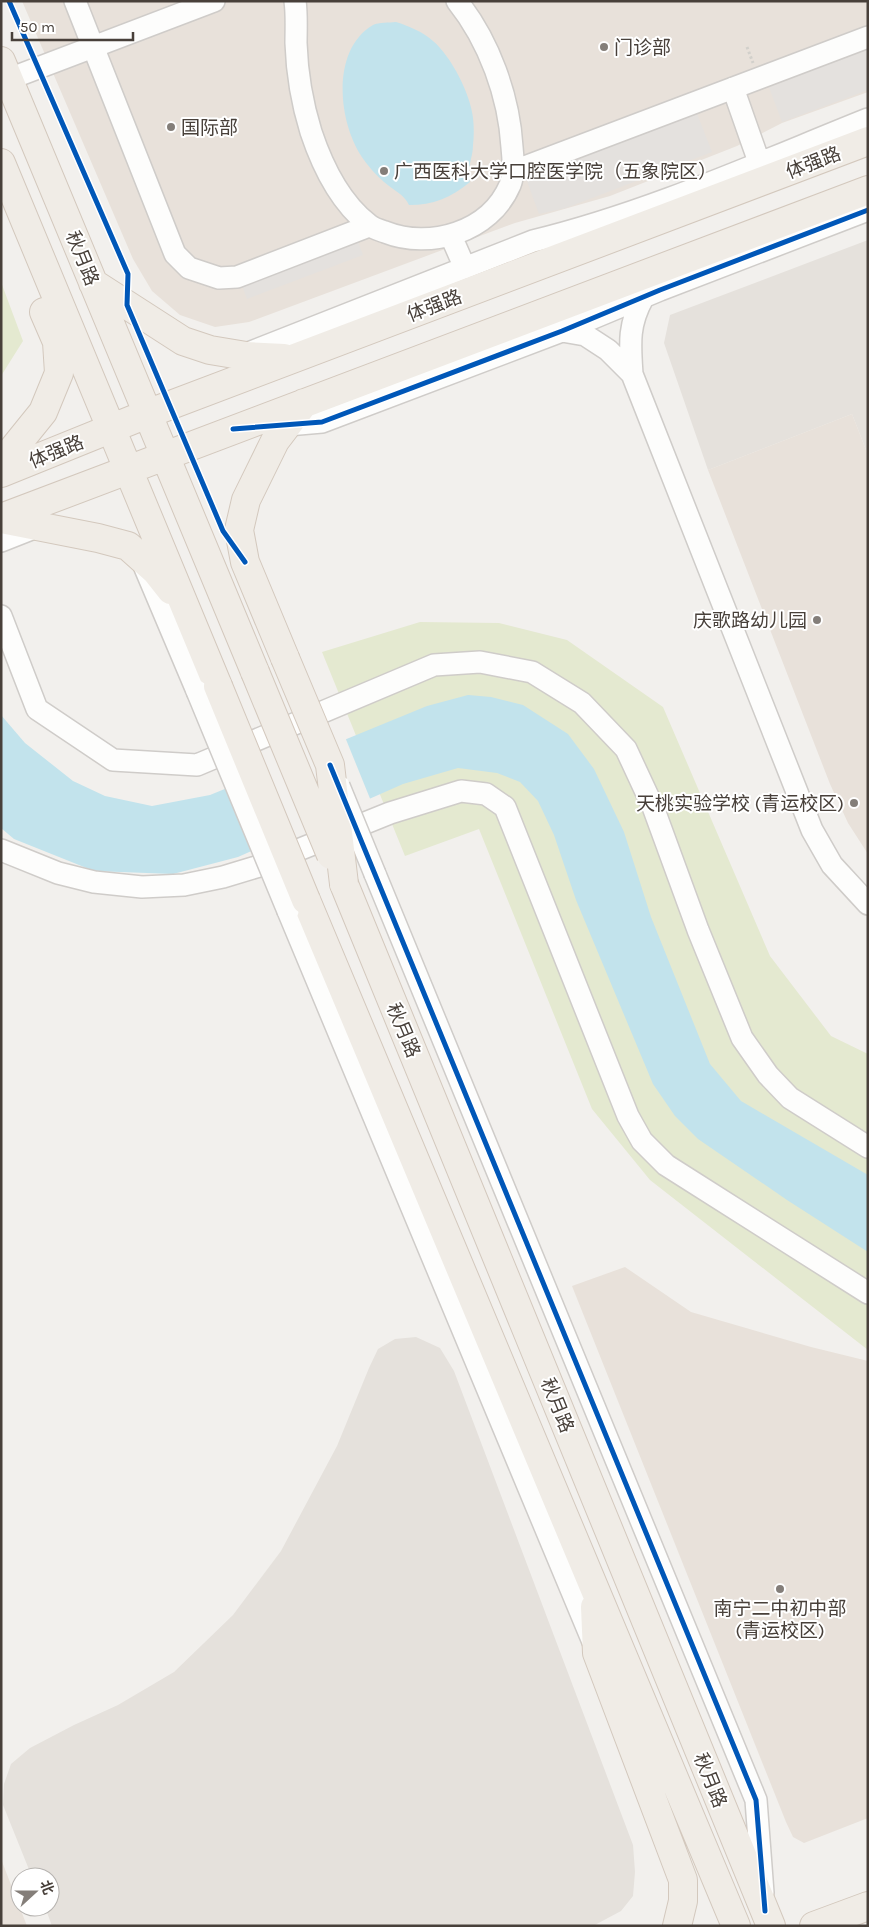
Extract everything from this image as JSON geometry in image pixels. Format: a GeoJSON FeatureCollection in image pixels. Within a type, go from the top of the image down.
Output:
{"type":"FeatureCollection","features":[{"type":"Feature","properties":{"kind":"main road","name":"秋月路"},"geometry":{"type":"LineString","coordinates":[[5,70],[164,456],[344,884],[768,1918]]}},
{"type":"Feature","properties":{"kind":"main road","name":"体强路"},"geometry":{"type":"LineString","coordinates":[[1,473],[147,414],[868,141]]}},
{"type":"Feature","properties":{"kind":"main road","name":"秋月路"},"geometry":{"type":"LineString","coordinates":[[1,163],[186,609],[207,689],[297,905],[594,1588],[736,1926]]}},
{"type":"Feature","properties":{"kind":"main road"},"geometry":{"type":"LineString","coordinates":[[2,529],[128,469],[868,190]]}},
{"type":"Feature","properties":{"kind":"main road"},"geometry":{"type":"LineString","coordinates":[[1,212],[57,342],[58,373],[43,412],[1,464]]}},
{"type":"Feature","properties":{"kind":"main road"},"geometry":{"type":"LineString","coordinates":[[93,283],[183,341],[210,350],[242,356],[293,359]]}},
{"type":"Feature","properties":{"kind":"main road"},"geometry":{"type":"LineString","coordinates":[[304,403],[274,441],[246,500],[239,530],[244,562],[330,764],[344,884]]}},
{"type":"Feature","properties":{"kind":"main road"},"geometry":{"type":"LineString","coordinates":[[2,529],[39,526],[128,546],[156,571],[186,609]]}},
{"type":"Feature","properties":{"kind":"main road"},"geometry":{"type":"LineString","coordinates":[[594,1588],[597,1653],[683,1880],[683,1900],[677,1926]]}},
{"type":"Feature","properties":{"kind":"main road"},"geometry":{"type":"LineString","coordinates":[[814,1926],[868,1906]]}},
{"type":"Feature","properties":{"kind":"street"},"geometry":{"type":"LineString","coordinates":[[74,1],[175,254],[189,268],[219,278],[237,276],[369,226]]}},
{"type":"Feature","properties":{"kind":"street"},"geometry":{"type":"LineString","coordinates":[[5,70],[92,48],[214,1]]}},
{"type":"Feature","properties":{"kind":"street"},"geometry":{"type":"LineString","coordinates":[[295,1],[298,75],[303,103],[324,164],[343,198],[369,226],[392,235],[413,240],[451,236],[475,224],[497,206],[509,186],[514,171],[511,130],[504,94],[492,62],[476,30],[456,1]]}},
{"type":"Feature","properties":{"kind":"street"},"geometry":{"type":"LineString","coordinates":[[514,171],[868,37]]}},
{"type":"Feature","properties":{"kind":"street"},"geometry":{"type":"LineString","coordinates":[[733,88],[760,162]]}},
{"type":"Feature","properties":{"kind":"street"},"geometry":{"type":"LineString","coordinates":[[242,356],[533,241],[578,230],[662,200],[868,120]]}},
{"type":"Feature","properties":{"kind":"street"},"geometry":{"type":"LineString","coordinates":[[233,429],[322,422],[562,331],[868,210]]}},
{"type":"Feature","properties":{"kind":"street"},"geometry":{"type":"LineString","coordinates":[[451,236],[465,268]]}},
{"type":"Feature","properties":{"kind":"street"},"geometry":{"type":"LineString","coordinates":[[643,298],[634,314],[630,342],[632,374],[812,830],[832,865],[868,904]]}},
{"type":"Feature","properties":{"kind":"street"},"geometry":{"type":"LineString","coordinates":[[562,331],[585,334],[608,350],[632,374]]}},
{"type":"Feature","properties":{"kind":"street"},"geometry":{"type":"LineString","coordinates":[[141,558],[207,689]]}},
{"type":"Feature","properties":{"kind":"street"},"geometry":{"type":"LineString","coordinates":[[1,616],[37,709],[113,760],[197,765],[434,665],[480,662],[532,672],[574,697],[582,702],[626,749],[653,807],[698,930],[742,1038],[768,1075],[790,1098],[868,1147]]}},
{"type":"Feature","properties":{"kind":"street"},"geometry":{"type":"LineString","coordinates":[[330,764],[756,1800],[768,1918]]}},
{"type":"Feature","properties":{"kind":"street"},"geometry":{"type":"LineString","coordinates":[[1,850],[58,873],[94,882],[142,887],[184,885],[223,878],[256,867],[390,813],[426,802],[461,792],[486,794],[505,807],[628,1116],[642,1141],[666,1165],[868,1294]]}},
{"type":"Feature","properties":{"kind":"street"},"geometry":{"type":"LineString","coordinates":[[297,905],[597,1653]]}},
{"type":"Feature","properties":{"kind":"shaded area","name":"广西医科大学口腔医学院（五象院区）"},"geometry":{"type":"Polygon","coordinates":[[[22,1],[868,1],[868,92],[782,123],[737,146],[610,196],[515,223],[249,322],[215,327],[180,315],[152,291],[133,259],[22,1]]]}},
{"type":"Feature","properties":{"kind":"shaded area"},"geometry":{"type":"Polygon","coordinates":[[[868,44],[868,90],[782,122],[767,82],[868,44]]]}},
{"type":"Feature","properties":{"kind":"shaded area"},"geometry":{"type":"Polygon","coordinates":[[[696,111],[712,152],[566,208],[539,214],[525,176],[696,111]]]}},
{"type":"Feature","properties":{"kind":"shaded area"},"geometry":{"type":"Polygon","coordinates":[[[357,239],[363,255],[247,299],[241,283],[357,239]]]}},
{"type":"Feature","properties":{"kind":"shaded area"},"geometry":{"type":"Polygon","coordinates":[[[868,240],[868,455],[852,414],[708,470],[664,343],[670,315],[868,240]]]}},
{"type":"Feature","properties":{"kind":"shaded area","name":"庆歌路幼儿园"},"geometry":{"type":"Polygon","coordinates":[[[852,414],[868,455],[868,854],[848,823],[830,784],[708,470],[852,414]]]}},
{"type":"Feature","properties":{"kind":"shaded area","name":"南宁二中初中部 (青运校区)"},"geometry":{"type":"Polygon","coordinates":[[[625,1267],[691,1312],[811,1347],[868,1361],[868,1818],[804,1843],[793,1837],[786,1822],[572,1286],[625,1267]]]}},
{"type":"Feature","properties":{"kind":"shaded area"},"geometry":{"type":"Polygon","coordinates":[[[416,1337],[440,1348],[454,1371],[633,1845],[635,1872],[633,1896],[621,1911],[593,1926],[52,1926],[49,1917],[60,1917],[60,1867],[28,1867],[3,1805],[4,1784],[11,1764],[30,1748],[118,1705],[174,1672],[233,1615],[281,1551],[337,1446],[378,1349],[395,1339],[416,1337]]]}},
{"type":"Feature","properties":{"kind":"shaded area"},"geometry":{"type":"Polygon","coordinates":[[[1,1859],[10,1882],[10,1917],[24,1917],[27,1926],[1,1926],[1,1859]]]}},
{"type":"Feature","properties":{"kind":"green space"},"geometry":{"type":"Polygon","coordinates":[[[1,282],[23,341],[1,376],[1,282]]]}},
{"type":"Feature","properties":{"kind":"green space"},"geometry":{"type":"Polygon","coordinates":[[[420,622],[499,623],[567,640],[663,707],[770,956],[831,1036],[868,1054],[868,1350],[650,1180],[592,1109],[479,829],[405,856],[322,652],[420,622]]]}},
{"type":"Feature","properties":{"kind":"water"},"geometry":{"type":"Polygon","coordinates":[[[396,22],[411,27],[429,38],[447,56],[464,87],[473,118],[474,132],[469,173],[470,182],[441,200],[426,204],[409,205],[364,160],[348,128],[344,108],[344,69],[350,52],[359,37],[373,25],[396,22]]]}},
{"type":"Feature","properties":{"kind":"water"},"geometry":{"type":"Polygon","coordinates":[[[468,695],[491,697],[523,705],[568,734],[594,769],[624,832],[651,917],[710,1064],[741,1101],[868,1175],[868,1252],[787,1200],[698,1139],[675,1116],[653,1084],[576,900],[554,835],[538,801],[520,782],[497,773],[458,768],[403,784],[238,857],[173,874],[94,871],[14,839],[1,828],[1,715],[25,743],[73,781],[105,796],[152,806],[210,795],[427,706],[468,695]]]}},
{"type":"Feature","properties":{"kind":"pier"},"geometry":{"type":"Polygon","coordinates":[[[345,737],[371,801],[254,853],[226,786],[345,737]]]}},
{"type":"Feature","properties":{"kind":"cycle path"},"geometry":{"type":"LineString","coordinates":[[9,1],[128,274],[127,305],[223,531],[245,562]]}},
{"type":"Feature","properties":{"kind":"cycle path"},"geometry":{"type":"LineString","coordinates":[[233,429],[322,422],[562,331],[660,290],[868,210]]}},
{"type":"Feature","properties":{"kind":"cycle path"},"geometry":{"type":"LineString","coordinates":[[330,765],[756,1800],[765,1911]]}},
{"type":"Feature","properties":{"kind":"place","name":"门诊部"},"geometry":{"type":"Point","coordinates":[604,47]}},
{"type":"Feature","properties":{"kind":"place","name":"国际部"},"geometry":{"type":"Point","coordinates":[171,127]}},
{"type":"Feature","properties":{"kind":"place","name":"广西医科大学口腔医学院（五象院区）"},"geometry":{"type":"Point","coordinates":[384,171]}},
{"type":"Feature","properties":{"kind":"place","name":"庆歌路幼儿园"},"geometry":{"type":"Point","coordinates":[817,620]}},
{"type":"Feature","properties":{"kind":"place","name":"天桃实验学校 (青运校区)"},"geometry":{"type":"Point","coordinates":[854,803]}},
{"type":"Feature","properties":{"kind":"place","name":"南宁二中初中部 (青运校区)"},"geometry":{"type":"Point","coordinates":[780,1589]}}]}
